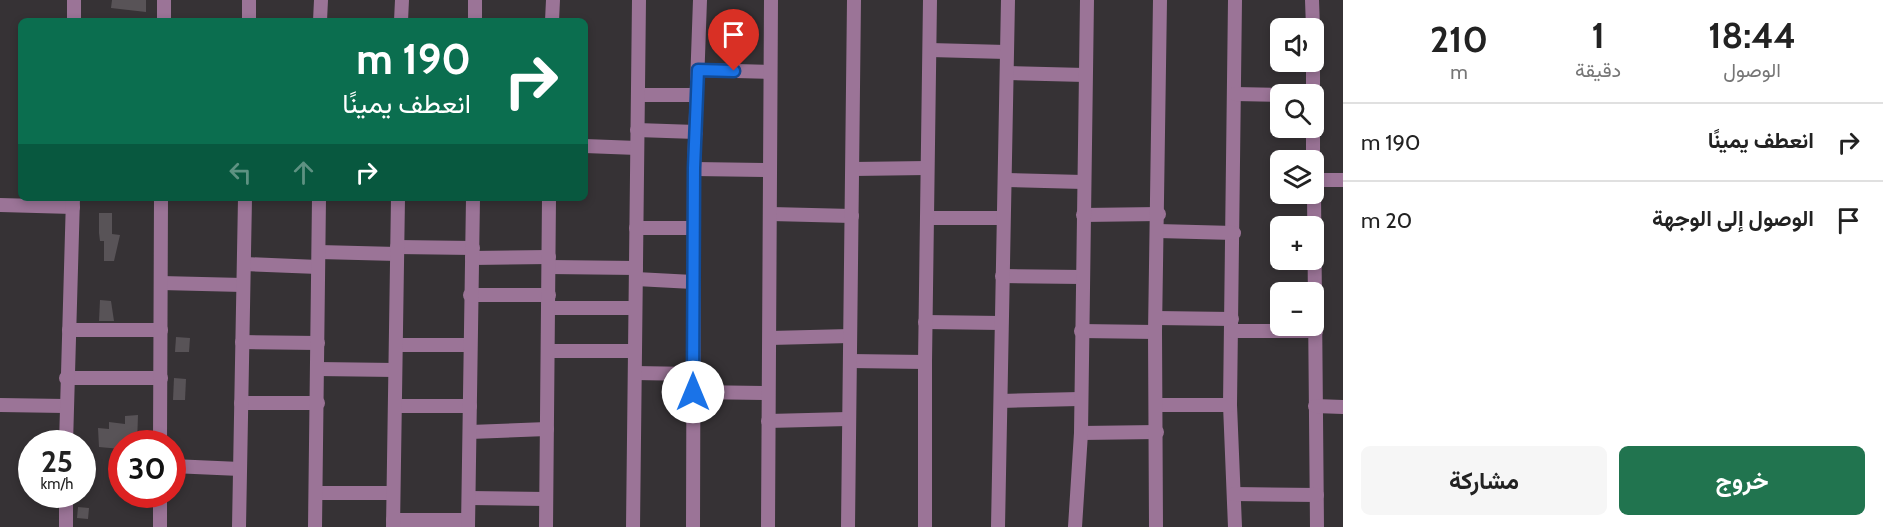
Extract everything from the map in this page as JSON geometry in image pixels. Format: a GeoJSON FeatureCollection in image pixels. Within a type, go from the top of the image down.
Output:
{"type":"FeatureCollection","features":[{"type":"Feature","properties":{"kind":"street"},"geometry":{"type":"LineString","coordinates":[[74,0],[74,18]]}},
{"type":"Feature","properties":{"kind":"street"},"geometry":{"type":"LineString","coordinates":[[164,0],[164,18]]}},
{"type":"Feature","properties":{"kind":"street"},"geometry":{"type":"LineString","coordinates":[[249,0],[249,18]]}},
{"type":"Feature","properties":{"kind":"street"},"geometry":{"type":"LineString","coordinates":[[320,18],[321,0]]}},
{"type":"Feature","properties":{"kind":"street"},"geometry":{"type":"LineString","coordinates":[[401,18],[402,0]]}},
{"type":"Feature","properties":{"kind":"street"},"geometry":{"type":"LineString","coordinates":[[475,0],[475,18]]}},
{"type":"Feature","properties":{"kind":"street"},"geometry":{"type":"LineString","coordinates":[[552,18],[553,0]]}},
{"type":"Feature","properties":{"kind":"street"},"geometry":{"type":"LineString","coordinates":[[633,527],[639,0]]}},
{"type":"Feature","properties":{"kind":"street"},"geometry":{"type":"LineString","coordinates":[[693,527],[693,228],[700,0]]}},
{"type":"Feature","properties":{"kind":"street"},"geometry":{"type":"LineString","coordinates":[[768,527],[771,0]]}},
{"type":"Feature","properties":{"kind":"street"},"geometry":{"type":"LineString","coordinates":[[848,527],[854,0]]}},
{"type":"Feature","properties":{"kind":"street"},"geometry":{"type":"LineString","coordinates":[[925,527],[930,0]]}},
{"type":"Feature","properties":{"kind":"street"},"geometry":{"type":"LineString","coordinates":[[998,527],[1000,323],[1008,0]]}},
{"type":"Feature","properties":{"kind":"street"},"geometry":{"type":"LineString","coordinates":[[1075,527],[1081,433],[1079,399],[1087,0]]}},
{"type":"Feature","properties":{"kind":"street"},"geometry":{"type":"LineString","coordinates":[[1156,527],[1160,0]]}},
{"type":"Feature","properties":{"kind":"street"},"geometry":{"type":"LineString","coordinates":[[1235,0],[1234,233],[1230,405],[1235,527]]}},
{"type":"Feature","properties":{"kind":"street"},"geometry":{"type":"LineString","coordinates":[[1312,0],[1312,18]]}},
{"type":"Feature","properties":{"kind":"street"},"geometry":{"type":"LineString","coordinates":[[930,50],[1006,51]]}},
{"type":"Feature","properties":{"kind":"street"},"geometry":{"type":"LineString","coordinates":[[698,70],[770,72]]}},
{"type":"Feature","properties":{"kind":"street"},"geometry":{"type":"LineString","coordinates":[[1007,74],[1085,75]]}},
{"type":"Feature","properties":{"kind":"street"},"geometry":{"type":"LineString","coordinates":[[638,94],[698,94]]}},
{"type":"Feature","properties":{"kind":"street"},"geometry":{"type":"LineString","coordinates":[[1235,94],[1270,95]]}},
{"type":"Feature","properties":{"kind":"street"},"geometry":{"type":"LineString","coordinates":[[637,130],[696,132]]}},
{"type":"Feature","properties":{"kind":"street"},"geometry":{"type":"LineString","coordinates":[[588,146],[637,148]]}},
{"type":"Feature","properties":{"kind":"street"},"geometry":{"type":"LineString","coordinates":[[694,168],[770,170]]}},
{"type":"Feature","properties":{"kind":"street"},"geometry":{"type":"LineString","coordinates":[[853,169],[927,168]]}},
{"type":"Feature","properties":{"kind":"street"},"geometry":{"type":"LineString","coordinates":[[1005,180],[1083,182]]}},
{"type":"Feature","properties":{"kind":"street"},"geometry":{"type":"LineString","coordinates":[[1324,180],[1343,180]]}},
{"type":"Feature","properties":{"kind":"street"},"geometry":{"type":"LineString","coordinates":[[160,430],[161,201]]}},
{"type":"Feature","properties":{"kind":"street"},"geometry":{"type":"LineString","coordinates":[[239,527],[245,264],[244,201]]}},
{"type":"Feature","properties":{"kind":"street"},"geometry":{"type":"LineString","coordinates":[[315,527],[319,201]]}},
{"type":"Feature","properties":{"kind":"street"},"geometry":{"type":"LineString","coordinates":[[398,201],[393,523],[468,523],[473,201]]}},
{"type":"Feature","properties":{"kind":"street"},"geometry":{"type":"LineString","coordinates":[[546,527],[549,201]]}},
{"type":"Feature","properties":{"kind":"street"},"geometry":{"type":"LineString","coordinates":[[0,205],[73,202],[66,430]]}},
{"type":"Feature","properties":{"kind":"street"},"geometry":{"type":"LineString","coordinates":[[1314,204],[1315,282]]}},
{"type":"Feature","properties":{"kind":"street"},"geometry":{"type":"LineString","coordinates":[[771,214],[852,216]]}},
{"type":"Feature","properties":{"kind":"street"},"geometry":{"type":"LineString","coordinates":[[1083,215],[1159,214]]}},
{"type":"Feature","properties":{"kind":"street"},"geometry":{"type":"LineString","coordinates":[[927,218],[1003,218]]}},
{"type":"Feature","properties":{"kind":"street"},"geometry":{"type":"LineString","coordinates":[[636,228],[693,228]]}},
{"type":"Feature","properties":{"kind":"street"},"geometry":{"type":"LineString","coordinates":[[1158,231],[1234,233]]}},
{"type":"Feature","properties":{"kind":"street"},"geometry":{"type":"LineString","coordinates":[[319,252],[397,250],[473,253],[693,282]]}},
{"type":"Feature","properties":{"kind":"street"},"geometry":{"type":"LineString","coordinates":[[245,264],[318,267]]}},
{"type":"Feature","properties":{"kind":"street"},"geometry":{"type":"LineString","coordinates":[[1002,276],[1082,278]]}},
{"type":"Feature","properties":{"kind":"street"},"geometry":{"type":"LineString","coordinates":[[161,283],[243,285]]}},
{"type":"Feature","properties":{"kind":"street"},"geometry":{"type":"LineString","coordinates":[[470,295],[635,308]]}},
{"type":"Feature","properties":{"kind":"street"},"geometry":{"type":"LineString","coordinates":[[926,322],[1000,323]]}},
{"type":"Feature","properties":{"kind":"street"},"geometry":{"type":"LineString","coordinates":[[1081,331],[1156,325],[1232,325],[1270,328]]}},
{"type":"Feature","properties":{"kind":"street"},"geometry":{"type":"LineString","coordinates":[[69,330],[161,330]]}},
{"type":"Feature","properties":{"kind":"street"},"geometry":{"type":"LineString","coordinates":[[770,338],[850,336]]}},
{"type":"Feature","properties":{"kind":"street"},"geometry":{"type":"LineString","coordinates":[[1316,336],[1317,527]]}},
{"type":"Feature","properties":{"kind":"street"},"geometry":{"type":"LineString","coordinates":[[242,342],[318,343]]}},
{"type":"Feature","properties":{"kind":"street"},"geometry":{"type":"LineString","coordinates":[[396,345],[470,345]]}},
{"type":"Feature","properties":{"kind":"street"},"geometry":{"type":"LineString","coordinates":[[549,351],[635,351]]}},
{"type":"Feature","properties":{"kind":"street"},"geometry":{"type":"LineString","coordinates":[[850,361],[925,362]]}},
{"type":"Feature","properties":{"kind":"street"},"geometry":{"type":"LineString","coordinates":[[317,369],[395,370]]}},
{"type":"Feature","properties":{"kind":"street"},"geometry":{"type":"LineString","coordinates":[[635,373],[693,374]]}},
{"type":"Feature","properties":{"kind":"street"},"geometry":{"type":"LineString","coordinates":[[66,378],[161,378]]}},
{"type":"Feature","properties":{"kind":"street"},"geometry":{"type":"LineString","coordinates":[[693,392],[768,393]]}},
{"type":"Feature","properties":{"kind":"street"},"geometry":{"type":"LineString","coordinates":[[1000,401],[1079,399]]}},
{"type":"Feature","properties":{"kind":"street"},"geometry":{"type":"LineString","coordinates":[[241,403],[318,404]]}},
{"type":"Feature","properties":{"kind":"street"},"geometry":{"type":"LineString","coordinates":[[0,405],[65,406]]}},
{"type":"Feature","properties":{"kind":"street"},"geometry":{"type":"LineString","coordinates":[[1156,405],[1230,405]]}},
{"type":"Feature","properties":{"kind":"street"},"geometry":{"type":"LineString","coordinates":[[396,406],[470,406]]}},
{"type":"Feature","properties":{"kind":"street"},"geometry":{"type":"LineString","coordinates":[[1316,406],[1343,407]]}},
{"type":"Feature","properties":{"kind":"street"},"geometry":{"type":"LineString","coordinates":[[768,421],[848,420]]}},
{"type":"Feature","properties":{"kind":"street"},"geometry":{"type":"LineString","coordinates":[[470,432],[547,429]]}},
{"type":"Feature","properties":{"kind":"street"},"geometry":{"type":"LineString","coordinates":[[1081,433],[1157,432]]}},
{"type":"Feature","properties":{"kind":"street"},"geometry":{"type":"LineString","coordinates":[[186,467],[240,469]]}},
{"type":"Feature","properties":{"kind":"street"},"geometry":{"type":"LineString","coordinates":[[316,494],[393,493]]}},
{"type":"Feature","properties":{"kind":"street"},"geometry":{"type":"LineString","coordinates":[[1234,494],[1317,495]]}},
{"type":"Feature","properties":{"kind":"street"},"geometry":{"type":"LineString","coordinates":[[469,498],[546,499]]}},
{"type":"Feature","properties":{"kind":"street"},"geometry":{"type":"LineString","coordinates":[[66,508],[66,527]]}},
{"type":"Feature","properties":{"kind":"street"},"geometry":{"type":"LineString","coordinates":[[160,508],[160,527]]}},
{"type":"Feature","properties":{"kind":"building"},"geometry":{"type":"Polygon","coordinates":[[[112,0],[146,0],[146,12],[111,8],[112,0]]]}},
{"type":"Feature","properties":{"kind":"building"},"geometry":{"type":"Polygon","coordinates":[[[99,213],[112,213],[112,234],[120,235],[114,261],[104,261],[104,241],[100,241],[99,233],[99,213]]]}},
{"type":"Feature","properties":{"kind":"building"},"geometry":{"type":"Polygon","coordinates":[[[100,300],[111,301],[114,321],[99,321],[100,300]]]}},
{"type":"Feature","properties":{"kind":"building"},"geometry":{"type":"Polygon","coordinates":[[[176,337],[190,338],[189,352],[175,352],[176,337]]]}},
{"type":"Feature","properties":{"kind":"building"},"geometry":{"type":"Polygon","coordinates":[[[174,378],[186,379],[185,400],[173,400],[174,378]]]}},
{"type":"Feature","properties":{"kind":"building"},"geometry":{"type":"Polygon","coordinates":[[[138,415],[137,430],[108,430],[108,448],[99,447],[98,428],[109,429],[109,422],[125,424],[125,416],[138,415]]]}},
{"type":"Feature","properties":{"kind":"building"},"geometry":{"type":"Polygon","coordinates":[[[78,508],[89,508],[88,519],[77,518],[78,508]]]}},
{"type":"Feature","properties":{"kind":"route"},"geometry":{"type":"LineString","coordinates":[[693,392],[693,228],[698,70],[734,71]]}}]}
